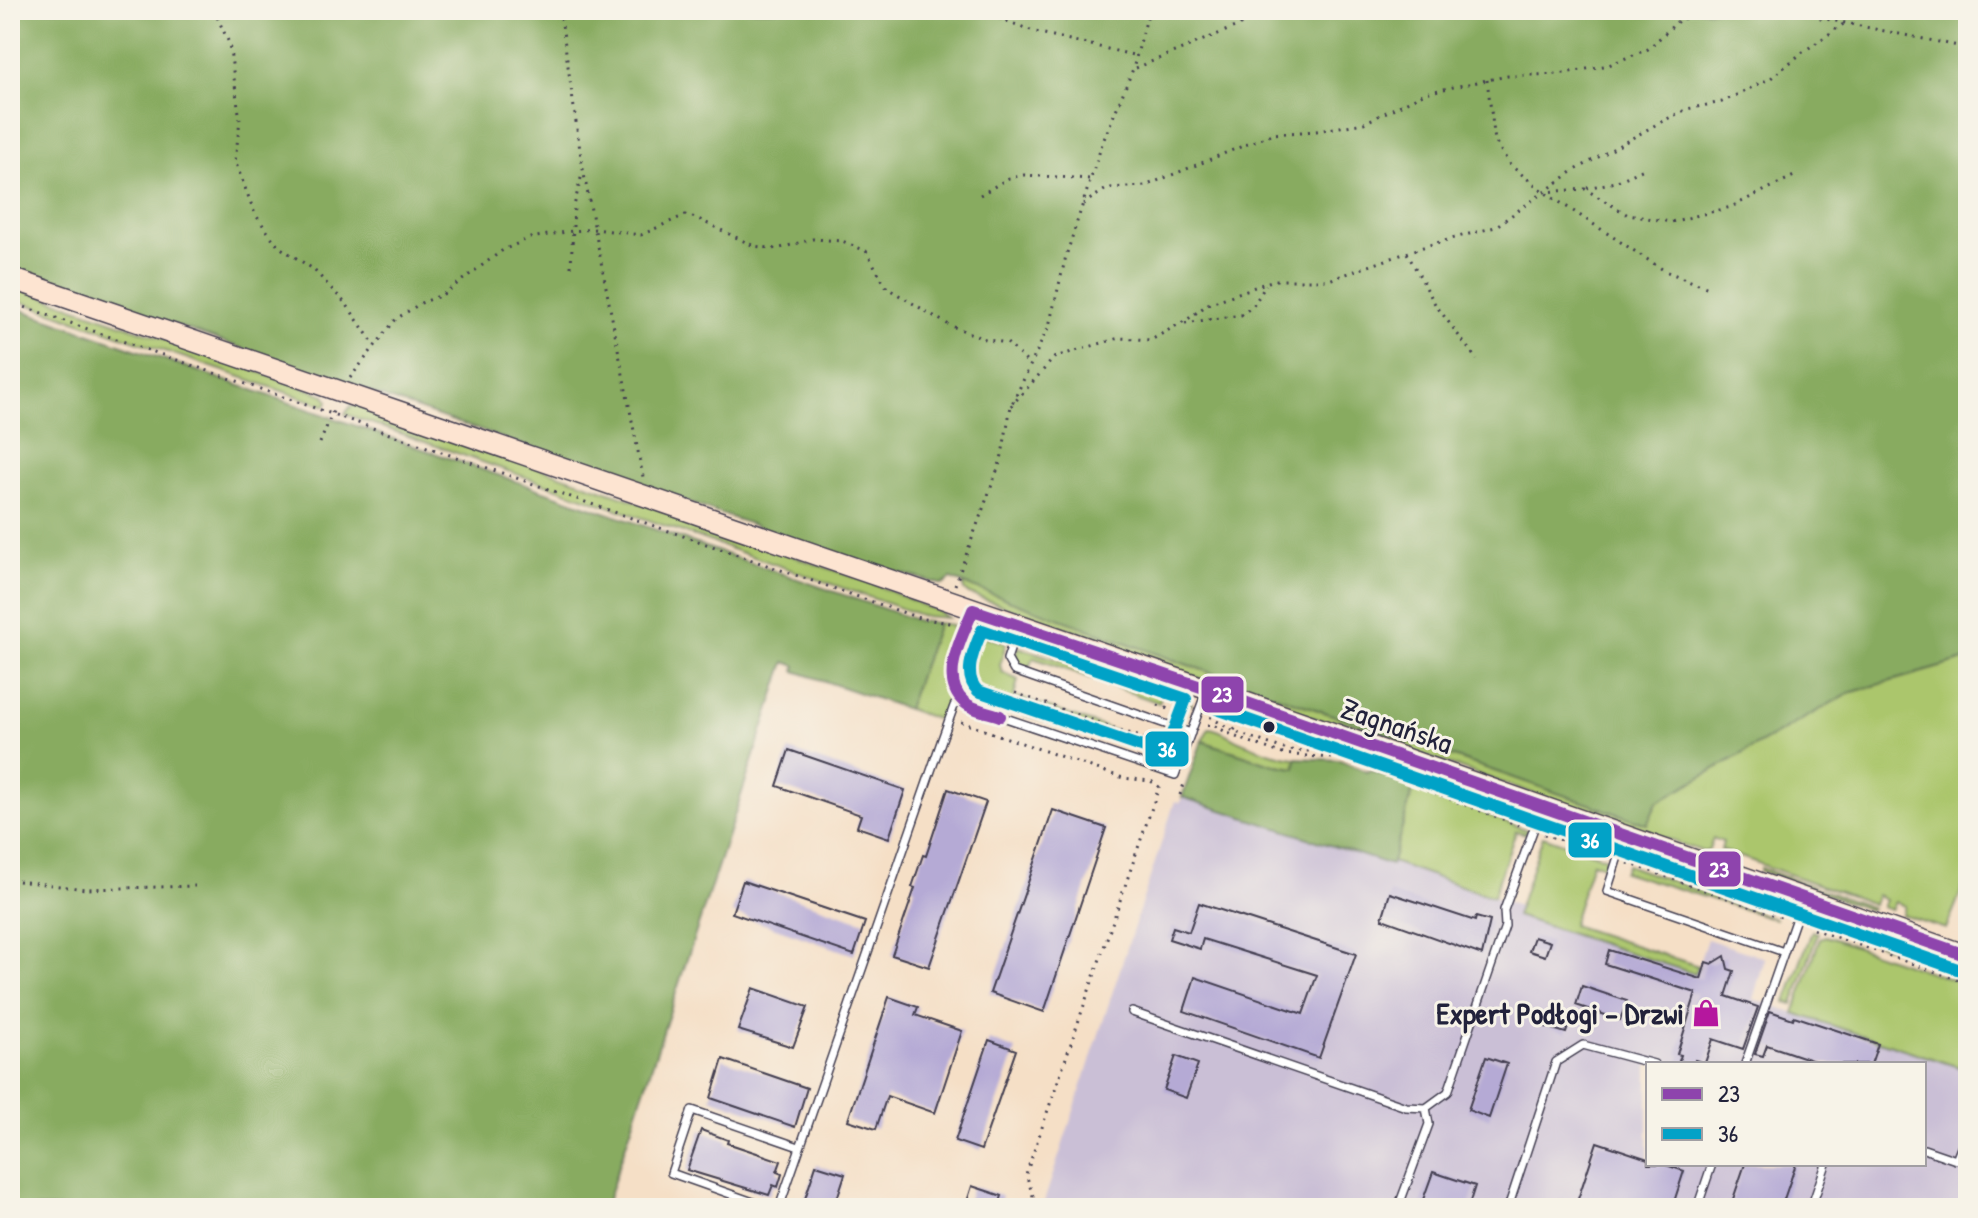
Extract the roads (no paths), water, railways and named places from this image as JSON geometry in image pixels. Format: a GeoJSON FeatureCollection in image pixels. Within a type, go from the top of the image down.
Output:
{"type":"FeatureCollection","features":[{"type":"Feature","properties":{"kind":"street","name":"Zagnańska"},"geometry":{"type":"LineString","coordinates":[[10,278],[805,552],[950,612],[973,610],[1207,689],[1968,956]]}},
{"type":"Feature","properties":{"kind":"lane"},"geometry":{"type":"LineString","coordinates":[[973,610],[953,669],[954,683],[960,697],[979,709],[1175,775],[1207,689]]}},
{"type":"Feature","properties":{"kind":"lane"},"geometry":{"type":"LineString","coordinates":[[1018,626],[1007,659],[1014,671],[1191,733]]}},
{"type":"Feature","properties":{"kind":"lane"},"geometry":{"type":"LineString","coordinates":[[779,1208],[960,697]]}},
{"type":"Feature","properties":{"kind":"lane"},"geometry":{"type":"LineString","coordinates":[[1132,1012],[1406,1107],[1426,1108],[1448,1092],[1505,926],[1504,910],[1542,807]]}},
{"type":"Feature","properties":{"kind":"lane"},"geometry":{"type":"LineString","coordinates":[[1625,836],[1607,891],[1784,952]]}},
{"type":"Feature","properties":{"kind":"lane"},"geometry":{"type":"LineString","coordinates":[[1746,1062],[1803,899]]}},
{"type":"Feature","properties":{"kind":"lane"},"geometry":{"type":"LineString","coordinates":[[1508,1208],[1556,1062],[1583,1045],[1647,1062]]}},
{"type":"Feature","properties":{"kind":"lane"},"geometry":{"type":"LineString","coordinates":[[1398,1208],[1429,1124],[1426,1108]]}},
{"type":"Feature","properties":{"kind":"lane"},"geometry":{"type":"LineString","coordinates":[[770,1208],[671,1173],[692,1110],[799,1147]]}},
{"type":"Feature","properties":{"kind":"lane"},"geometry":{"type":"LineString","coordinates":[[1926,1150],[1956,1160],[1968,1131]]}},
{"type":"Feature","properties":{"kind":"lane"},"geometry":{"type":"LineString","coordinates":[[1697,1208],[1711,1166]]}},
{"type":"Feature","properties":{"kind":"lane"},"geometry":{"type":"LineString","coordinates":[[1811,1208],[1825,1166]]}},
{"type":"Feature","properties":{"kind":"place","name":"Expert Podłogi – Drzwi"},"geometry":{"type":"Point","coordinates":[1706,1013]}}]}
